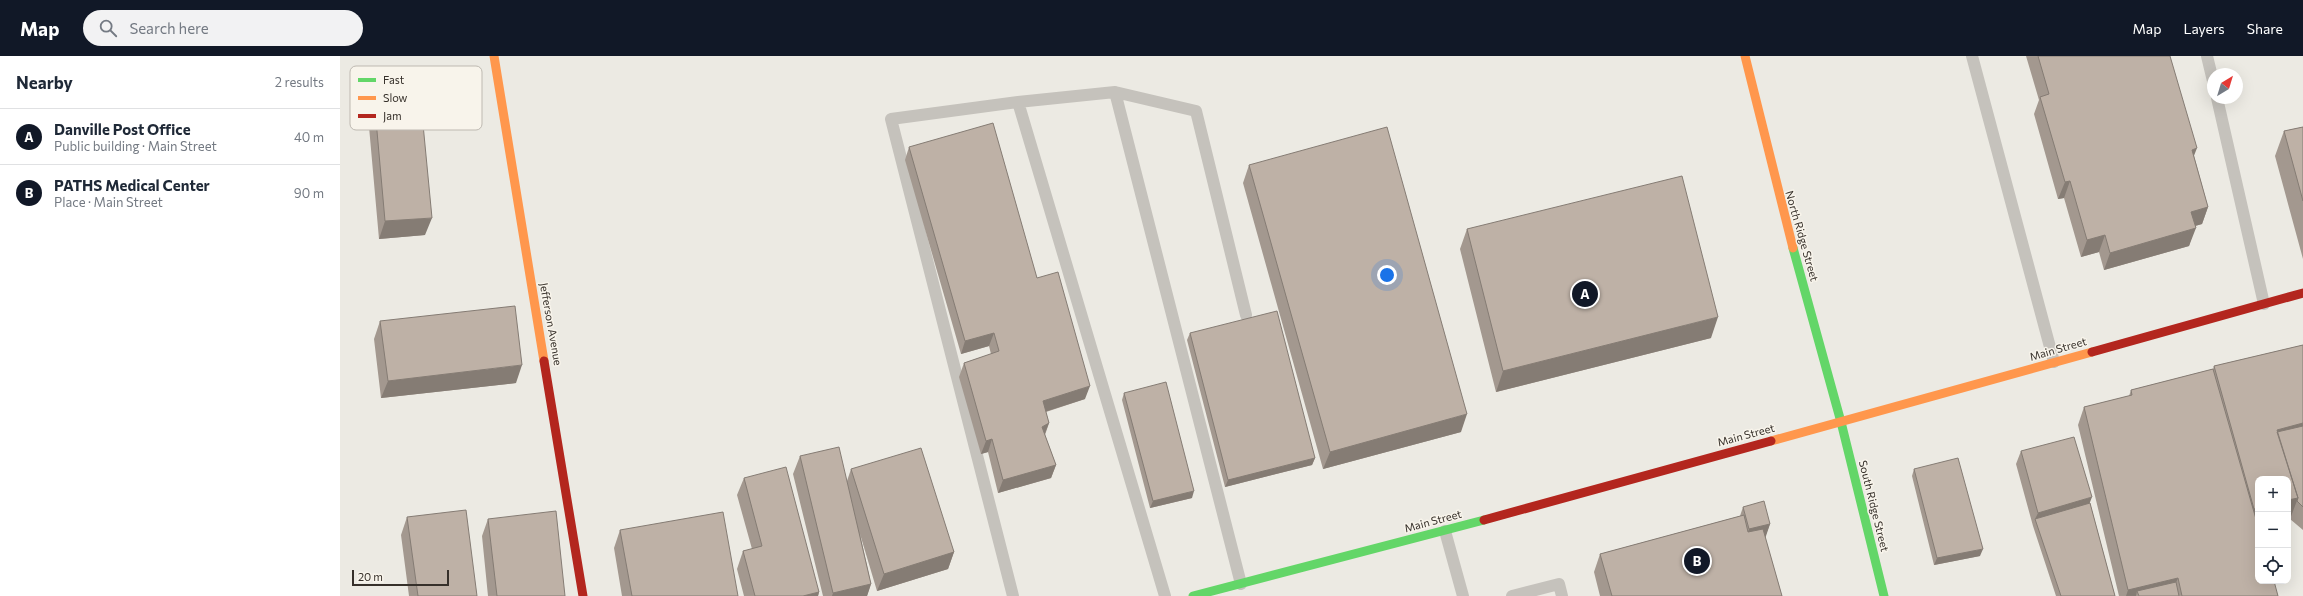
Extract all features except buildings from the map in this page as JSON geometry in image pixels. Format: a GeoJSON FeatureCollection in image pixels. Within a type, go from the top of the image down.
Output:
{"type":"FeatureCollection","features":[{"type":"Feature","properties":{"kind":"main road","name":"Jefferson Avenue"},"geometry":{"type":"LineString","coordinates":[[494,56],[583,596]]}},
{"type":"Feature","properties":{"kind":"main road","name":"North Ridge Street"},"geometry":{"type":"LineString","coordinates":[[1745,56],[1777,190],[1841,422]]}},
{"type":"Feature","properties":{"kind":"main road","name":"Main Street"},"geometry":{"type":"LineString","coordinates":[[1193,596],[1445,531],[2303,293]]}},
{"type":"Feature","properties":{"kind":"main road","name":"South Ridge Street"},"geometry":{"type":"LineString","coordinates":[[1841,422],[1884,596]]}},
{"type":"Feature","properties":{"kind":"lane"},"geometry":{"type":"LineString","coordinates":[[1972,56],[2054,362]]}},
{"type":"Feature","properties":{"kind":"lane"},"geometry":{"type":"LineString","coordinates":[[2207,56],[2210,68]]}},
{"type":"Feature","properties":{"kind":"lane"},"geometry":{"type":"LineString","coordinates":[[1115,92],[1241,584]]}},
{"type":"Feature","properties":{"kind":"lane"},"geometry":{"type":"LineString","coordinates":[[1013,596],[891,119],[1018,102],[1115,92],[1196,111],[1246,315]]}},
{"type":"Feature","properties":{"kind":"lane"},"geometry":{"type":"LineString","coordinates":[[1018,102],[1165,596]]}},
{"type":"Feature","properties":{"kind":"lane"},"geometry":{"type":"LineString","coordinates":[[2218,104],[2264,304]]}},
{"type":"Feature","properties":{"kind":"lane"},"geometry":{"type":"LineString","coordinates":[[1445,531],[1462,596]]}},
{"type":"Feature","properties":{"kind":"lane"},"geometry":{"type":"LineString","coordinates":[[1512,596],[1559,584],[1562,596]]}},
{"type":"Feature","properties":{"kind":"traffic: fast"},"geometry":{"type":"LineString","coordinates":[[1793,248],[1841,422],[1884,596]]}},
{"type":"Feature","properties":{"kind":"traffic: fast"},"geometry":{"type":"LineString","coordinates":[[1193,596],[1484,520]]}},
{"type":"Feature","properties":{"kind":"traffic: slow"},"geometry":{"type":"LineString","coordinates":[[494,56],[544,361]]}},
{"type":"Feature","properties":{"kind":"traffic: slow"},"geometry":{"type":"LineString","coordinates":[[1745,56],[1793,248]]}},
{"type":"Feature","properties":{"kind":"traffic: slow"},"geometry":{"type":"LineString","coordinates":[[1771,441],[2092,352]]}},
{"type":"Feature","properties":{"kind":"traffic: jam"},"geometry":{"type":"LineString","coordinates":[[2092,352],[2303,293]]}},
{"type":"Feature","properties":{"kind":"traffic: jam"},"geometry":{"type":"LineString","coordinates":[[544,361],[583,596]]}},
{"type":"Feature","properties":{"kind":"traffic: jam"},"geometry":{"type":"LineString","coordinates":[[1484,520],[1771,441]]}},
{"type":"Feature","properties":{"kind":"place","name":"Danville Post Office"},"geometry":{"type":"Point","coordinates":[1585,294]}},
{"type":"Feature","properties":{"kind":"place","name":"PATHS Medical Center"},"geometry":{"type":"Point","coordinates":[1697,561]}}]}
